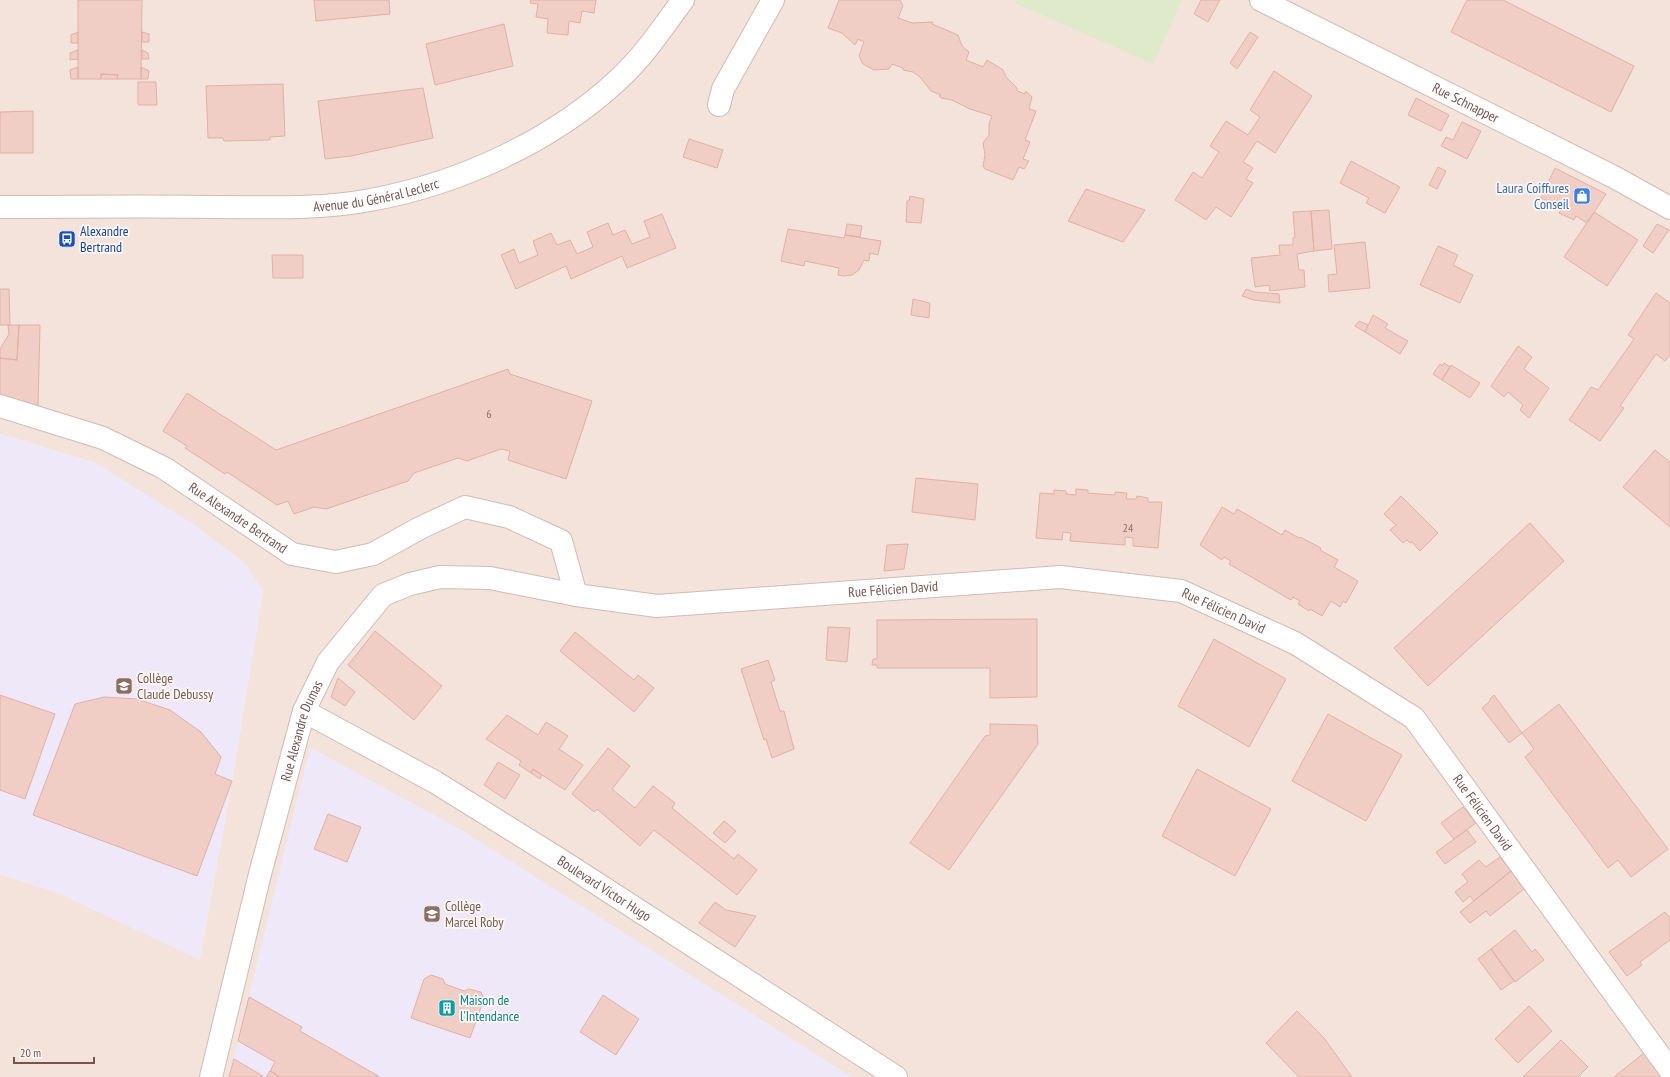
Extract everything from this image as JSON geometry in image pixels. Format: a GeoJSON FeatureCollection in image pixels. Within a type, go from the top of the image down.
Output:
{"type":"FeatureCollection","features":[{"type":"Feature","properties":{"kind":"street","name":"Avenue du Général Leclerc"},"geometry":{"type":"LineString","coordinates":[[0,208],[317,207],[370,200],[433,184],[495,161],[550,132],[577,113],[619,79],[644,53],[684,0]]}},
{"type":"Feature","properties":{"kind":"street"},"geometry":{"type":"LineString","coordinates":[[719,105],[723,89],[773,0]]}},
{"type":"Feature","properties":{"kind":"street","name":"Rue Schnapper"},"geometry":{"type":"LineString","coordinates":[[1261,0],[1614,177],[1670,208]]}},
{"type":"Feature","properties":{"kind":"street","name":"Rue Alexandre Bertrand"},"geometry":{"type":"LineString","coordinates":[[0,406],[103,438],[164,468],[292,554],[336,562],[373,554],[420,528],[465,507],[510,517],[561,541],[576,595]]}},
{"type":"Feature","properties":{"kind":"street","name":"Rue Félicien David"},"geometry":{"type":"LineString","coordinates":[[576,595],[657,606],[1060,577],[1181,592],[1295,643],[1414,718],[1670,1070]]}},
{"type":"Feature","properties":{"kind":"street","name":"Rue Alexandre Dumas"},"geometry":{"type":"LineString","coordinates":[[212,1077],[260,874],[304,711],[328,662],[383,595],[410,584],[440,578],[490,578],[576,595]]}},
{"type":"Feature","properties":{"kind":"street","name":"Boulevard Victor Hugo"},"geometry":{"type":"LineString","coordinates":[[304,711],[435,782],[562,860],[896,1077]]}},
{"type":"Feature","properties":{"kind":"shaded area"},"geometry":{"type":"Polygon","coordinates":[[[0,0],[1670,0],[1670,1077],[0,1077],[0,874],[56,892],[200,959],[232,781],[263,591],[96,463],[0,434],[0,0]]]}},
{"type":"Feature","properties":{"kind":"shaded area","name":"Collège Claude Debussy"},"geometry":{"type":"Polygon","coordinates":[[[0,434],[96,463],[193,524],[245,563],[263,591],[232,781],[200,960],[56,892],[0,874],[0,434]]]}},
{"type":"Feature","properties":{"kind":"shaded area","name":"Collège Marcel Roby"},"geometry":{"type":"Polygon","coordinates":[[[310,747],[463,831],[852,1077],[229,1077],[310,747]]]}},
{"type":"Feature","properties":{"kind":"green space"},"geometry":{"type":"Polygon","coordinates":[[[1016,0],[1182,0],[1153,64],[1015,3],[1016,0]]]}},
{"type":"Feature","properties":{"kind":"building"},"geometry":{"type":"Polygon","coordinates":[[[78,0],[142,0],[141,79],[117,79],[118,75],[101,74],[101,79],[78,79],[78,0]]]}},
{"type":"Feature","properties":{"kind":"building"},"geometry":{"type":"Polygon","coordinates":[[[314,0],[389,0],[390,14],[316,21],[314,0]]]}},
{"type":"Feature","properties":{"kind":"building"},"geometry":{"type":"Polygon","coordinates":[[[531,0],[596,0],[594,13],[582,11],[580,23],[569,21],[568,35],[547,33],[548,19],[536,17],[538,4],[530,3],[531,0]]]}},
{"type":"Feature","properties":{"kind":"building"},"geometry":{"type":"Polygon","coordinates":[[[839,0],[900,0],[903,6],[898,18],[912,23],[933,22],[932,24],[958,35],[962,46],[969,52],[966,60],[983,67],[987,60],[1003,70],[1006,77],[1017,88],[1017,91],[1025,94],[1025,92],[1027,92],[1032,97],[1029,109],[1036,111],[1025,140],[1030,142],[1023,159],[1029,161],[1024,169],[1019,167],[1013,180],[985,169],[983,166],[985,155],[983,143],[989,135],[989,124],[992,116],[970,109],[952,100],[941,98],[939,96],[941,95],[931,91],[920,77],[913,72],[903,70],[903,68],[892,64],[889,69],[874,70],[863,64],[859,56],[864,42],[858,39],[855,45],[842,33],[828,28],[839,0]]]}},
{"type":"Feature","properties":{"kind":"building"},"geometry":{"type":"Polygon","coordinates":[[[1201,0],[1220,0],[1208,22],[1194,14],[1201,0]]]}},
{"type":"Feature","properties":{"kind":"building"},"geometry":{"type":"Polygon","coordinates":[[[1467,0],[1503,0],[1634,66],[1611,112],[1451,32],[1467,0]]]}},
{"type":"Feature","properties":{"kind":"building"},"geometry":{"type":"Polygon","coordinates":[[[504,24],[513,66],[435,85],[426,44],[504,24]]]}},
{"type":"Feature","properties":{"kind":"building"},"geometry":{"type":"Polygon","coordinates":[[[78,32],[78,43],[71,43],[71,35],[78,32]]]}},
{"type":"Feature","properties":{"kind":"building"},"geometry":{"type":"Polygon","coordinates":[[[142,32],[149,34],[149,42],[142,42],[142,32]]]}},
{"type":"Feature","properties":{"kind":"building"},"geometry":{"type":"Polygon","coordinates":[[[1250,32],[1258,37],[1237,69],[1230,63],[1250,32]]]}},
{"type":"Feature","properties":{"kind":"building"},"geometry":{"type":"Polygon","coordinates":[[[78,50],[78,59],[70,60],[70,53],[78,50]]]}},
{"type":"Feature","properties":{"kind":"building"},"geometry":{"type":"Polygon","coordinates":[[[142,50],[148,53],[149,59],[142,59],[142,50]]]}},
{"type":"Feature","properties":{"kind":"building"},"geometry":{"type":"Polygon","coordinates":[[[78,67],[78,79],[71,79],[70,70],[78,67]]]}},
{"type":"Feature","properties":{"kind":"building"},"geometry":{"type":"Polygon","coordinates":[[[141,67],[149,71],[148,79],[141,79],[141,67]]]}},
{"type":"Feature","properties":{"kind":"building"},"geometry":{"type":"Polygon","coordinates":[[[1274,71],[1312,96],[1275,153],[1257,141],[1243,162],[1253,168],[1246,179],[1253,183],[1231,217],[1216,207],[1206,220],[1175,200],[1193,172],[1202,178],[1219,152],[1210,146],[1226,121],[1248,135],[1260,117],[1250,110],[1274,71]]]}},
{"type":"Feature","properties":{"kind":"building"},"geometry":{"type":"Polygon","coordinates":[[[101,74],[118,75],[117,79],[101,79],[101,74]]]}},
{"type":"Feature","properties":{"kind":"building"},"geometry":{"type":"Polygon","coordinates":[[[138,82],[156,82],[157,105],[138,105],[138,82]]]}},
{"type":"Feature","properties":{"kind":"building"},"geometry":{"type":"Polygon","coordinates":[[[283,84],[285,136],[270,137],[270,140],[224,141],[223,138],[208,138],[206,86],[283,84]]]}},
{"type":"Feature","properties":{"kind":"building"},"geometry":{"type":"Polygon","coordinates":[[[423,88],[433,138],[351,156],[325,159],[318,101],[423,88]]]}},
{"type":"Feature","properties":{"kind":"building"},"geometry":{"type":"Polygon","coordinates":[[[1416,98],[1449,115],[1441,131],[1408,115],[1416,98]]]}},
{"type":"Feature","properties":{"kind":"building"},"geometry":{"type":"Polygon","coordinates":[[[33,111],[33,153],[0,153],[0,112],[33,111]]]}},
{"type":"Feature","properties":{"kind":"building"},"geometry":{"type":"Polygon","coordinates":[[[1462,122],[1481,131],[1467,159],[1441,146],[1446,137],[1453,140],[1462,122]]]}},
{"type":"Feature","properties":{"kind":"building"},"geometry":{"type":"Polygon","coordinates":[[[689,139],[723,150],[717,168],[683,157],[689,139]]]}},
{"type":"Feature","properties":{"kind":"building"},"geometry":{"type":"Polygon","coordinates":[[[1351,161],[1400,187],[1385,213],[1366,203],[1369,198],[1340,183],[1351,161]]]}},
{"type":"Feature","properties":{"kind":"building"},"geometry":{"type":"Polygon","coordinates":[[[1438,167],[1446,171],[1437,189],[1429,185],[1438,167]]]}},
{"type":"Feature","properties":{"kind":"building"},"geometry":{"type":"Polygon","coordinates":[[[1555,168],[1606,194],[1587,223],[1576,216],[1574,220],[1559,213],[1562,208],[1541,198],[1555,168]]]}},
{"type":"Feature","properties":{"kind":"building"},"geometry":{"type":"Polygon","coordinates":[[[1086,189],[1145,210],[1123,242],[1068,221],[1086,189]]]}},
{"type":"Feature","properties":{"kind":"building"},"geometry":{"type":"Polygon","coordinates":[[[910,196],[924,199],[921,223],[906,222],[907,201],[909,201],[910,196]]]}},
{"type":"Feature","properties":{"kind":"building"},"geometry":{"type":"Polygon","coordinates":[[[1329,210],[1332,249],[1314,251],[1311,211],[1329,210]]]}},
{"type":"Feature","properties":{"kind":"building"},"geometry":{"type":"Polygon","coordinates":[[[1311,211],[1314,251],[1297,254],[1299,270],[1304,270],[1305,287],[1270,291],[1269,285],[1255,287],[1251,258],[1280,255],[1279,245],[1293,245],[1293,238],[1295,237],[1293,212],[1311,211]]]}},
{"type":"Feature","properties":{"kind":"building"},"geometry":{"type":"Polygon","coordinates":[[[1594,212],[1638,240],[1607,286],[1564,257],[1594,212]]]}},
{"type":"Feature","properties":{"kind":"building"},"geometry":{"type":"Polygon","coordinates":[[[662,214],[676,248],[627,268],[622,256],[571,279],[566,266],[516,289],[501,255],[514,249],[519,263],[538,255],[533,241],[551,233],[557,245],[570,240],[577,254],[593,247],[587,232],[608,223],[613,235],[625,230],[632,244],[650,237],[644,221],[662,214]]]}},
{"type":"Feature","properties":{"kind":"building"},"geometry":{"type":"Polygon","coordinates":[[[847,224],[862,226],[860,237],[845,235],[847,224]]]}},
{"type":"Feature","properties":{"kind":"building"},"geometry":{"type":"Polygon","coordinates":[[[1657,224],[1669,230],[1653,253],[1643,246],[1657,224]]]}},
{"type":"Feature","properties":{"kind":"building"},"geometry":{"type":"Polygon","coordinates":[[[788,229],[844,238],[845,235],[881,241],[878,255],[870,253],[869,261],[864,260],[859,270],[852,275],[843,276],[838,275],[839,268],[805,261],[804,266],[781,261],[788,229]]]}},
{"type":"Feature","properties":{"kind":"building"},"geometry":{"type":"Polygon","coordinates":[[[1365,242],[1370,288],[1329,292],[1328,275],[1337,274],[1334,245],[1365,242]]]}},
{"type":"Feature","properties":{"kind":"building"},"geometry":{"type":"Polygon","coordinates":[[[1438,246],[1458,255],[1453,265],[1473,275],[1460,303],[1420,285],[1438,246]]]}},
{"type":"Feature","properties":{"kind":"building"},"geometry":{"type":"Polygon","coordinates":[[[272,255],[303,255],[303,278],[273,278],[272,255]]]}},
{"type":"Feature","properties":{"kind":"building"},"geometry":{"type":"Polygon","coordinates":[[[0,289],[9,289],[10,325],[0,325],[0,289]]]}},
{"type":"Feature","properties":{"kind":"building"},"geometry":{"type":"Polygon","coordinates":[[[1246,289],[1254,292],[1279,294],[1280,303],[1254,300],[1242,296],[1246,289]]]}},
{"type":"Feature","properties":{"kind":"building"},"geometry":{"type":"Polygon","coordinates":[[[1656,293],[1670,303],[1670,355],[1665,361],[1656,354],[1620,406],[1624,408],[1600,441],[1569,420],[1591,387],[1598,390],[1634,339],[1628,335],[1656,293]]]}},
{"type":"Feature","properties":{"kind":"building"},"geometry":{"type":"Polygon","coordinates":[[[913,299],[930,303],[929,318],[911,315],[913,299]]]}},
{"type":"Feature","properties":{"kind":"building"},"geometry":{"type":"Polygon","coordinates":[[[1373,315],[1388,324],[1385,328],[1408,341],[1400,354],[1365,332],[1373,315]]]}},
{"type":"Feature","properties":{"kind":"building"},"geometry":{"type":"Polygon","coordinates":[[[1359,321],[1368,325],[1365,332],[1355,326],[1359,321]]]}},
{"type":"Feature","properties":{"kind":"building"},"geometry":{"type":"Polygon","coordinates":[[[8,325],[19,325],[17,360],[0,358],[0,349],[9,334],[8,325]]]}},
{"type":"Feature","properties":{"kind":"building"},"geometry":{"type":"Polygon","coordinates":[[[19,325],[40,325],[38,408],[0,396],[0,358],[17,360],[19,325]]]}},
{"type":"Feature","properties":{"kind":"building"},"geometry":{"type":"Polygon","coordinates":[[[1518,346],[1532,357],[1524,369],[1549,388],[1529,418],[1520,410],[1523,405],[1508,392],[1504,397],[1491,386],[1518,346]]]}},
{"type":"Feature","properties":{"kind":"building"},"geometry":{"type":"Polygon","coordinates":[[[1444,363],[1450,367],[1442,380],[1433,374],[1440,364],[1442,366],[1444,363]]]}},
{"type":"Feature","properties":{"kind":"building"},"geometry":{"type":"Polygon","coordinates":[[[1451,365],[1480,383],[1470,398],[1442,380],[1451,365]]]}},
{"type":"Feature","properties":{"kind":"building"},"geometry":{"type":"Polygon","coordinates":[[[508,369],[510,374],[592,401],[566,479],[508,460],[510,451],[501,449],[467,461],[458,458],[414,473],[408,481],[326,509],[314,507],[294,514],[288,501],[277,505],[227,472],[225,474],[185,448],[187,446],[163,431],[187,393],[276,450],[508,369]]]}},
{"type":"Feature","properties":{"kind":"building"},"geometry":{"type":"Polygon","coordinates":[[[1655,450],[1670,462],[1670,527],[1623,487],[1655,450]]]}},
{"type":"Feature","properties":{"kind":"building"},"geometry":{"type":"Polygon","coordinates":[[[916,478],[978,484],[975,520],[912,512],[916,478]]]}},
{"type":"Feature","properties":{"kind":"building"},"geometry":{"type":"Polygon","coordinates":[[[1076,489],[1088,490],[1088,493],[1115,495],[1115,492],[1127,493],[1126,499],[1136,499],[1137,496],[1148,498],[1148,502],[1162,502],[1158,548],[1133,546],[1133,538],[1125,537],[1125,545],[1070,541],[1071,533],[1063,532],[1062,540],[1036,538],[1040,493],[1054,494],[1054,490],[1066,491],[1066,494],[1076,495],[1076,489]]]}},
{"type":"Feature","properties":{"kind":"building"},"geometry":{"type":"Polygon","coordinates":[[[1401,496],[1438,533],[1420,551],[1412,542],[1410,543],[1407,540],[1403,543],[1390,530],[1396,525],[1384,514],[1401,496]]]}},
{"type":"Feature","properties":{"kind":"building"},"geometry":{"type":"Polygon","coordinates":[[[1222,507],[1234,514],[1237,509],[1282,535],[1285,530],[1321,548],[1320,550],[1338,560],[1334,567],[1358,581],[1346,603],[1343,601],[1340,607],[1331,601],[1322,616],[1310,609],[1309,611],[1298,604],[1300,601],[1293,597],[1291,600],[1229,564],[1231,561],[1224,557],[1222,560],[1200,545],[1222,507]]]}},
{"type":"Feature","properties":{"kind":"building"},"geometry":{"type":"Polygon","coordinates":[[[1530,523],[1564,561],[1428,686],[1394,648],[1530,523]]]}},
{"type":"Feature","properties":{"kind":"building"},"geometry":{"type":"Polygon","coordinates":[[[908,544],[904,569],[884,571],[887,545],[908,544]]]}},
{"type":"Feature","properties":{"kind":"building"},"geometry":{"type":"Polygon","coordinates":[[[1037,619],[1037,697],[990,698],[990,668],[877,668],[877,665],[872,665],[873,659],[877,659],[877,620],[1037,619]]]}},
{"type":"Feature","properties":{"kind":"building"},"geometry":{"type":"Polygon","coordinates":[[[828,627],[850,628],[847,662],[826,660],[828,627]]]}},
{"type":"Feature","properties":{"kind":"building"},"geometry":{"type":"Polygon","coordinates":[[[375,631],[442,686],[414,720],[348,665],[375,631]]]}},
{"type":"Feature","properties":{"kind":"building"},"geometry":{"type":"Polygon","coordinates":[[[575,632],[634,680],[638,675],[654,688],[634,712],[560,651],[575,632]]]}},
{"type":"Feature","properties":{"kind":"building"},"geometry":{"type":"Polygon","coordinates":[[[1214,639],[1286,679],[1249,747],[1178,706],[1214,639]]]}},
{"type":"Feature","properties":{"kind":"building"},"geometry":{"type":"Polygon","coordinates":[[[768,660],[775,680],[771,682],[780,711],[784,711],[794,749],[772,758],[766,739],[764,740],[741,669],[768,660]]]}},
{"type":"Feature","properties":{"kind":"building"},"geometry":{"type":"Polygon","coordinates":[[[338,678],[355,692],[345,706],[331,697],[338,678]]]}},
{"type":"Feature","properties":{"kind":"building"},"geometry":{"type":"Polygon","coordinates":[[[0,695],[55,714],[25,799],[0,790],[0,695]]]}},
{"type":"Feature","properties":{"kind":"building"},"geometry":{"type":"Polygon","coordinates":[[[1494,695],[1522,733],[1509,743],[1482,708],[1494,695]]]}},
{"type":"Feature","properties":{"kind":"building"},"geometry":{"type":"Polygon","coordinates":[[[104,697],[137,699],[170,710],[201,732],[221,757],[215,774],[232,781],[197,876],[33,815],[75,704],[104,697]]]}},
{"type":"Feature","properties":{"kind":"building"},"geometry":{"type":"Polygon","coordinates":[[[1559,704],[1668,849],[1631,877],[1618,860],[1608,868],[1525,757],[1534,749],[1522,733],[1559,704]]]}},
{"type":"Feature","properties":{"kind":"building"},"geometry":{"type":"Polygon","coordinates":[[[1328,714],[1402,755],[1366,821],[1292,781],[1328,714]]]}},
{"type":"Feature","properties":{"kind":"building"},"geometry":{"type":"Polygon","coordinates":[[[507,715],[538,735],[546,722],[568,736],[559,749],[583,765],[565,790],[533,769],[531,773],[519,765],[521,761],[486,739],[507,715]]]}},
{"type":"Feature","properties":{"kind":"building"},"geometry":{"type":"Polygon","coordinates":[[[990,724],[1037,725],[1038,744],[949,870],[910,843],[985,736],[990,735],[990,724]]]}},
{"type":"Feature","properties":{"kind":"building"},"geometry":{"type":"Polygon","coordinates":[[[608,748],[630,766],[612,789],[635,808],[653,786],[675,803],[672,808],[734,859],[738,854],[757,870],[737,895],[654,830],[640,846],[597,809],[594,812],[572,794],[608,748]]]}},
{"type":"Feature","properties":{"kind":"building"},"geometry":{"type":"Polygon","coordinates":[[[498,762],[520,775],[505,799],[484,785],[498,762]]]}},
{"type":"Feature","properties":{"kind":"building"},"geometry":{"type":"Polygon","coordinates":[[[533,769],[542,775],[540,779],[531,773],[533,769]]]}},
{"type":"Feature","properties":{"kind":"building"},"geometry":{"type":"Polygon","coordinates":[[[1197,769],[1271,809],[1235,876],[1162,836],[1197,769]]]}},
{"type":"Feature","properties":{"kind":"building"},"geometry":{"type":"Polygon","coordinates":[[[1463,807],[1476,823],[1454,839],[1441,823],[1463,807]]]}},
{"type":"Feature","properties":{"kind":"building"},"geometry":{"type":"Polygon","coordinates":[[[328,814],[361,827],[347,862],[314,849],[328,814]]]}},
{"type":"Feature","properties":{"kind":"building"},"geometry":{"type":"Polygon","coordinates":[[[724,821],[736,831],[725,843],[713,833],[724,821]]]}},
{"type":"Feature","properties":{"kind":"building"},"geometry":{"type":"Polygon","coordinates":[[[1467,830],[1476,842],[1445,864],[1436,852],[1467,830]]]}},
{"type":"Feature","properties":{"kind":"building"},"geometry":{"type":"Polygon","coordinates":[[[1500,857],[1511,871],[1474,901],[1470,896],[1463,902],[1455,892],[1468,882],[1462,874],[1479,860],[1486,867],[1500,857]]]}},
{"type":"Feature","properties":{"kind":"building"},"geometry":{"type":"Polygon","coordinates":[[[1511,871],[1524,889],[1490,916],[1486,911],[1470,923],[1460,912],[1511,871]]]}},
{"type":"Feature","properties":{"kind":"building"},"geometry":{"type":"Polygon","coordinates":[[[715,902],[726,910],[756,916],[735,947],[699,923],[715,902]]]}},
{"type":"Feature","properties":{"kind":"building"},"geometry":{"type":"Polygon","coordinates":[[[1665,912],[1670,918],[1670,940],[1640,962],[1642,965],[1627,976],[1609,952],[1665,912]]]}},
{"type":"Feature","properties":{"kind":"building"},"geometry":{"type":"Polygon","coordinates":[[[1515,930],[1532,952],[1535,949],[1544,960],[1515,982],[1491,949],[1515,930]]]}},
{"type":"Feature","properties":{"kind":"building"},"geometry":{"type":"Polygon","coordinates":[[[1491,949],[1514,981],[1501,990],[1478,959],[1491,949]]]}},
{"type":"Feature","properties":{"kind":"building","name":"Maison de l'Intendance"},"geometry":{"type":"Polygon","coordinates":[[[431,975],[443,979],[445,984],[464,991],[469,989],[481,992],[484,999],[470,1038],[411,1018],[424,979],[431,975]]]}},
{"type":"Feature","properties":{"kind":"building"},"geometry":{"type":"Polygon","coordinates":[[[603,995],[639,1019],[616,1055],[580,1032],[603,995]]]}},
{"type":"Feature","properties":{"kind":"building"},"geometry":{"type":"Polygon","coordinates":[[[249,997],[302,1027],[300,1031],[380,1077],[280,1077],[270,1071],[275,1062],[238,1041],[249,997]]]}},
{"type":"Feature","properties":{"kind":"building"},"geometry":{"type":"Polygon","coordinates":[[[1529,1006],[1552,1031],[1518,1063],[1495,1039],[1529,1006]]]}},
{"type":"Feature","properties":{"kind":"building"},"geometry":{"type":"Polygon","coordinates":[[[1297,1011],[1324,1038],[1352,1077],[1299,1077],[1266,1043],[1297,1011]]]}},
{"type":"Feature","properties":{"kind":"building"},"geometry":{"type":"Polygon","coordinates":[[[1561,1040],[1588,1067],[1578,1077],[1523,1077],[1561,1040]]]}},
{"type":"Feature","properties":{"kind":"building"},"geometry":{"type":"Polygon","coordinates":[[[1644,1053],[1661,1077],[1614,1077],[1644,1053]]]}},
{"type":"Feature","properties":{"kind":"building"},"geometry":{"type":"Polygon","coordinates":[[[234,1059],[263,1076],[229,1077],[234,1059]]]}},
{"type":"Feature","properties":{"kind":"building"},"geometry":{"type":"Polygon","coordinates":[[[270,1071],[280,1077],[266,1077],[270,1071]]]}},
{"type":"Feature","properties":{"kind":"place","name":"Laura Coiffures Conseil"},"geometry":{"type":"Point","coordinates":[1582,196]}},
{"type":"Feature","properties":{"kind":"place","name":"Alexandre Bertrand"},"geometry":{"type":"Point","coordinates":[67,239]}},
{"type":"Feature","properties":{"kind":"place","name":"Collège Claude Debussy"},"geometry":{"type":"Point","coordinates":[124,686]}},
{"type":"Feature","properties":{"kind":"place","name":"Collège Marcel Roby"},"geometry":{"type":"Point","coordinates":[432,914]}},
{"type":"Feature","properties":{"kind":"place","name":"Maison de l'Intendance"},"geometry":{"type":"Point","coordinates":[447,1008]}}]}
